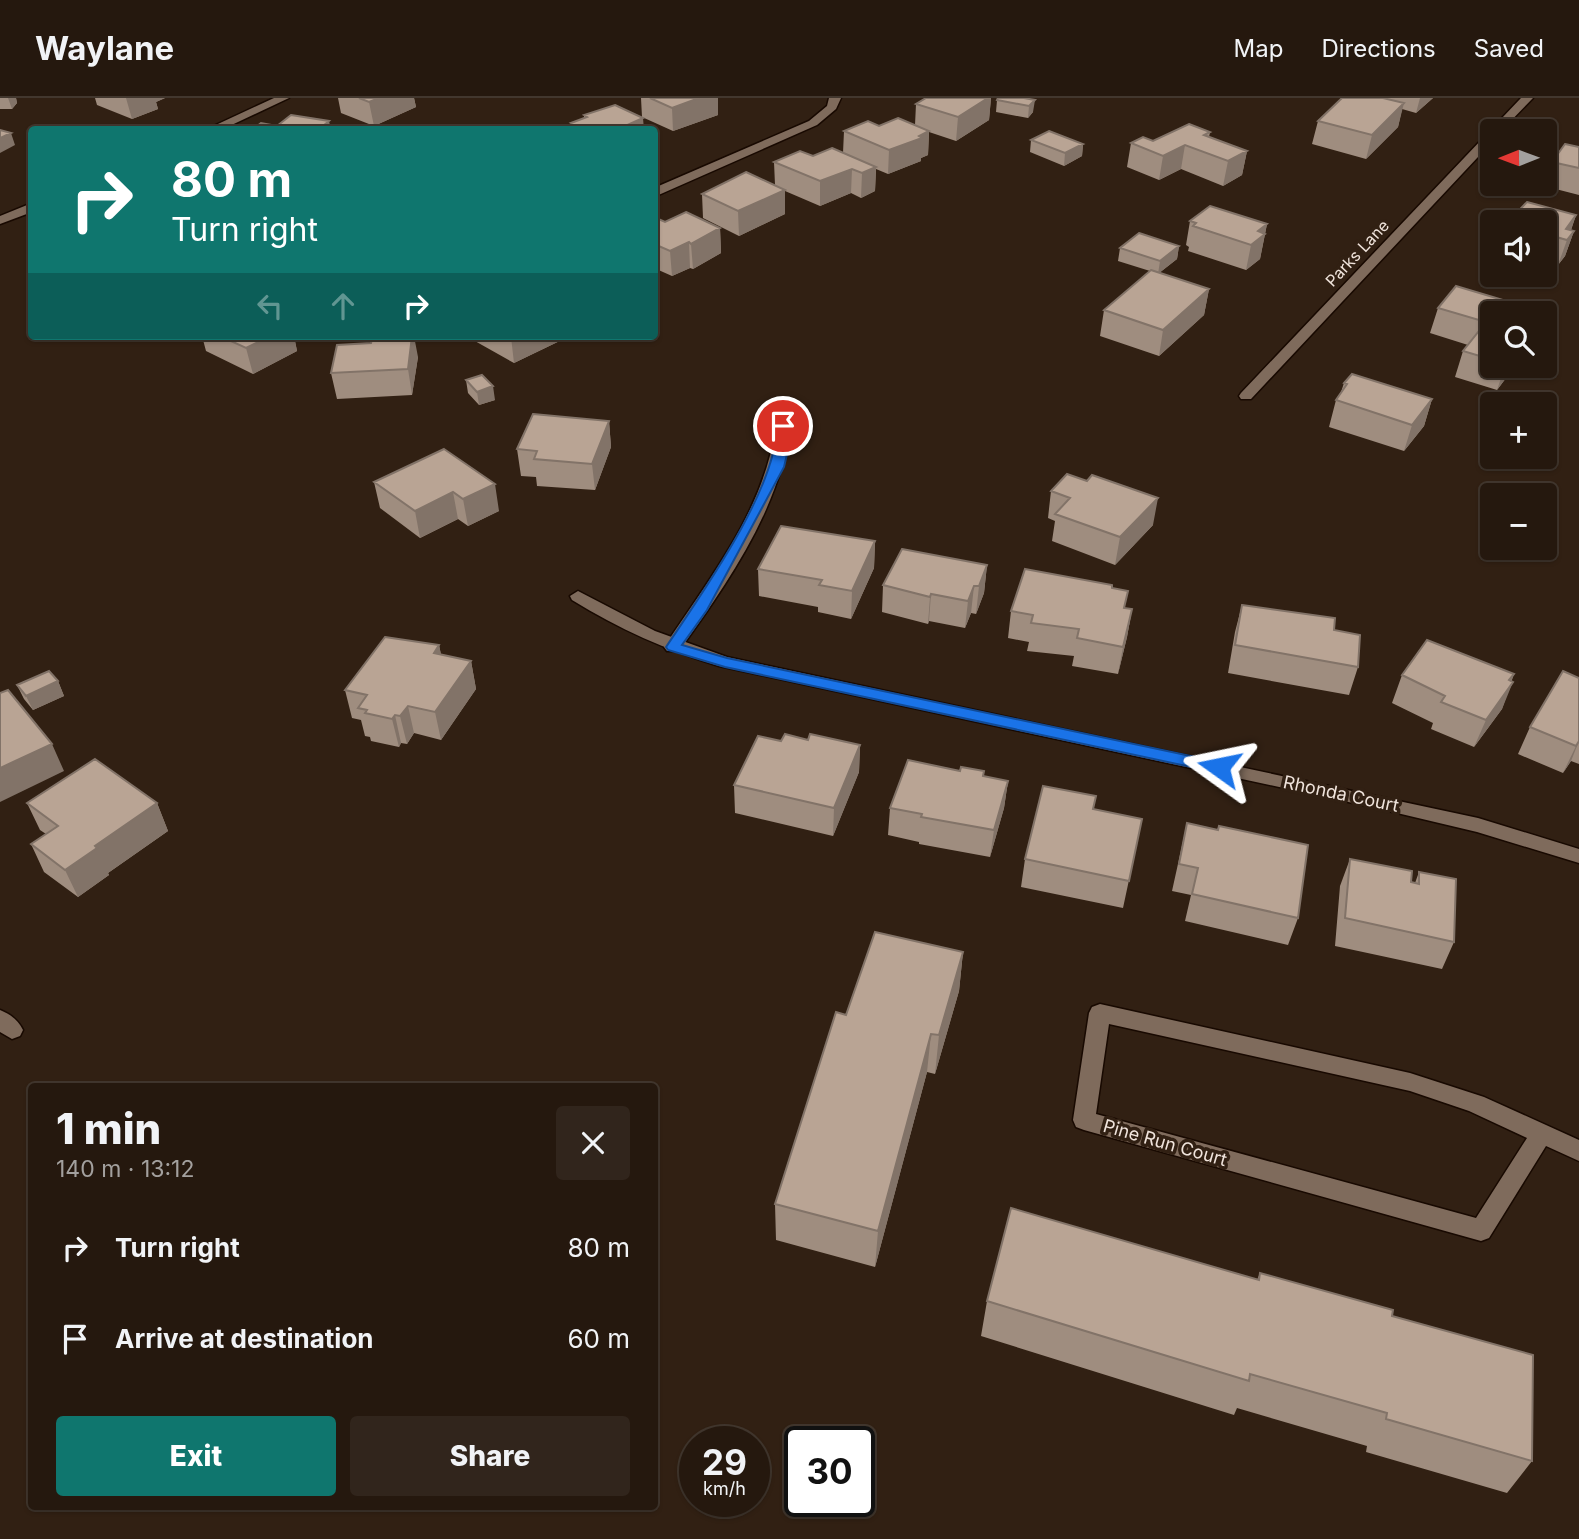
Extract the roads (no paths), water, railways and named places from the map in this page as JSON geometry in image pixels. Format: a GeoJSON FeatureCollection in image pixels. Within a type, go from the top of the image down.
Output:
{"type":"FeatureCollection","features":[{"type":"Feature","properties":{"kind":"street"},"geometry":{"type":"LineString","coordinates":[[219,126],[283,98]]}},
{"type":"Feature","properties":{"kind":"street"},"geometry":{"type":"LineString","coordinates":[[658,191],[813,123],[832,107],[835,98]]}},
{"type":"Feature","properties":{"kind":"street","name":"Parks Lane"},"geometry":{"type":"LineString","coordinates":[[1507,119],[1527,98]]}},
{"type":"Feature","properties":{"kind":"street","name":"Parks Lane"},"geometry":{"type":"LineString","coordinates":[[1246,396],[1480,148]]}},
{"type":"Feature","properties":{"kind":"street"},"geometry":{"type":"LineString","coordinates":[[0,220],[28,208]]}},
{"type":"Feature","properties":{"kind":"street"},"geometry":{"type":"LineString","coordinates":[[673,647],[722,574],[773,477],[783,446],[783,426]]}},
{"type":"Feature","properties":{"kind":"street","name":"Rhonda Court"},"geometry":{"type":"LineString","coordinates":[[578,596],[617,621],[673,647],[725,662],[1376,801],[1478,825],[1579,856]]}},
{"type":"Feature","properties":{"kind":"street","name":"Pine Run Court"},"geometry":{"type":"LineString","coordinates":[[1542,1133],[1481,1230],[1084,1120],[1100,1013],[1410,1082],[1476,1104],[1542,1133],[1579,1151]]}}]}
